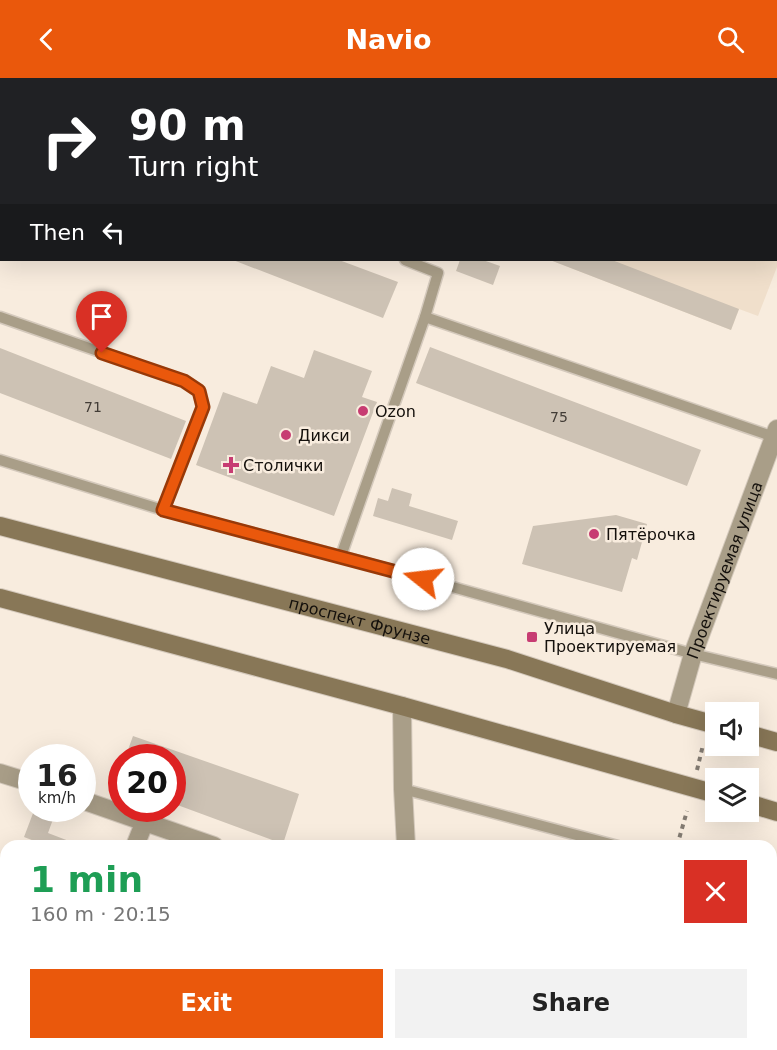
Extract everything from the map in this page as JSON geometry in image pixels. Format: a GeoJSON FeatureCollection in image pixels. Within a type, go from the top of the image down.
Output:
{"type":"FeatureCollection","features":[{"type":"Feature","properties":{"kind":"main road","name":"проспект Фрунзе"},"geometry":{"type":"LineString","coordinates":[[0,526],[507,659],[705,722]]}},
{"type":"Feature","properties":{"kind":"main road"},"geometry":{"type":"LineString","coordinates":[[0,598],[402,706],[705,791]]}},
{"type":"Feature","properties":{"kind":"main road"},"geometry":{"type":"LineString","coordinates":[[759,737],[777,742]]}},
{"type":"Feature","properties":{"kind":"main road"},"geometry":{"type":"LineString","coordinates":[[759,806],[777,812]]}},
{"type":"Feature","properties":{"kind":"street","name":"Проектируемая улица"},"geometry":{"type":"LineString","coordinates":[[676,714],[693,654],[776,435]]}},
{"type":"Feature","properties":{"kind":"street"},"geometry":{"type":"LineString","coordinates":[[402,706],[406,840]]}},
{"type":"Feature","properties":{"kind":"street"},"geometry":{"type":"LineString","coordinates":[[0,773],[18,779]]}},
{"type":"Feature","properties":{"kind":"street"},"geometry":{"type":"LineString","coordinates":[[137,840],[145,822]]}},
{"type":"Feature","properties":{"kind":"street"},"geometry":{"type":"LineString","coordinates":[[148,822],[197,840]]}},
{"type":"Feature","properties":{"kind":"lane"},"geometry":{"type":"LineString","coordinates":[[341,556],[438,273],[408,261]]}},
{"type":"Feature","properties":{"kind":"lane"},"geometry":{"type":"LineString","coordinates":[[0,317],[184,381],[199,391],[203,407],[163,510]]}},
{"type":"Feature","properties":{"kind":"lane"},"geometry":{"type":"LineString","coordinates":[[424,317],[776,435]]}},
{"type":"Feature","properties":{"kind":"lane"},"geometry":{"type":"LineString","coordinates":[[0,460],[163,510],[341,556],[693,654],[777,674]]}},
{"type":"Feature","properties":{"kind":"lane"},"geometry":{"type":"LineString","coordinates":[[403,789],[595,840]]}},
{"type":"Feature","properties":{"kind":"path"},"geometry":{"type":"LineString","coordinates":[[695,777],[703,745]]}},
{"type":"Feature","properties":{"kind":"path"},"geometry":{"type":"LineString","coordinates":[[679,840],[687,811]]}},
{"type":"Feature","properties":{"kind":"shaded area"},"geometry":{"type":"Polygon","coordinates":[[[553,261],[777,261],[777,267],[758,316],[739,309],[731,330],[553,261]]]}},
{"type":"Feature","properties":{"kind":"building"},"geometry":{"type":"Polygon","coordinates":[[[236,261],[342,261],[398,282],[383,318],[236,261]]]}},
{"type":"Feature","properties":{"kind":"building"},"geometry":{"type":"Polygon","coordinates":[[[460,261],[486,261],[500,266],[493,285],[456,271],[460,261]]]}},
{"type":"Feature","properties":{"kind":"building"},"geometry":{"type":"Polygon","coordinates":[[[553,261],[615,261],[739,309],[731,330],[553,261]]]}},
{"type":"Feature","properties":{"kind":"building"},"geometry":{"type":"Polygon","coordinates":[[[430,347],[701,450],[687,486],[416,383],[430,347]]]}},
{"type":"Feature","properties":{"kind":"building"},"geometry":{"type":"Polygon","coordinates":[[[0,348],[186,421],[171,459],[0,393],[0,348]]]}},
{"type":"Feature","properties":{"kind":"building","name":"Дикси"},"geometry":{"type":"Polygon","coordinates":[[[314,350],[372,371],[362,397],[377,402],[334,516],[196,465],[223,392],[257,404],[271,366],[304,378],[314,350]]]}},
{"type":"Feature","properties":{"kind":"building"},"geometry":{"type":"Polygon","coordinates":[[[392,488],[412,494],[409,506],[458,521],[452,540],[373,516],[378,498],[388,501],[392,488]]]}},
{"type":"Feature","properties":{"kind":"building"},"geometry":{"type":"Polygon","coordinates":[[[616,515],[647,524],[637,560],[632,558],[622,592],[522,564],[533,526],[616,515]]]}},
{"type":"Feature","properties":{"kind":"building"},"geometry":{"type":"Polygon","coordinates":[[[133,736],[156,744],[130,744],[133,736]]]}},
{"type":"Feature","properties":{"kind":"building"},"geometry":{"type":"Polygon","coordinates":[[[186,755],[299,794],[284,840],[272,840],[186,808],[186,755]]]}},
{"type":"Feature","properties":{"kind":"building"},"geometry":{"type":"Polygon","coordinates":[[[30,822],[52,822],[48,833],[66,840],[32,840],[24,837],[30,822]]]}},
{"type":"Feature","properties":{"kind":"place","name":"Ozon"},"geometry":{"type":"Point","coordinates":[363,411]}},
{"type":"Feature","properties":{"kind":"place","name":"Дикси"},"geometry":{"type":"Point","coordinates":[286,435]}},
{"type":"Feature","properties":{"kind":"place","name":"Столички"},"geometry":{"type":"Point","coordinates":[231,465]}},
{"type":"Feature","properties":{"kind":"place","name":"Пятёрочка"},"geometry":{"type":"Point","coordinates":[594,534]}},
{"type":"Feature","properties":{"kind":"place","name":"Улица Проектируемая"},"geometry":{"type":"Point","coordinates":[532,637]}},
{"type":"Feature","properties":{"kind":"route"},"geometry":{"type":"LineString","coordinates":[[102,353],[184,381],[199,391],[203,407],[163,510],[423,579]]}}]}
